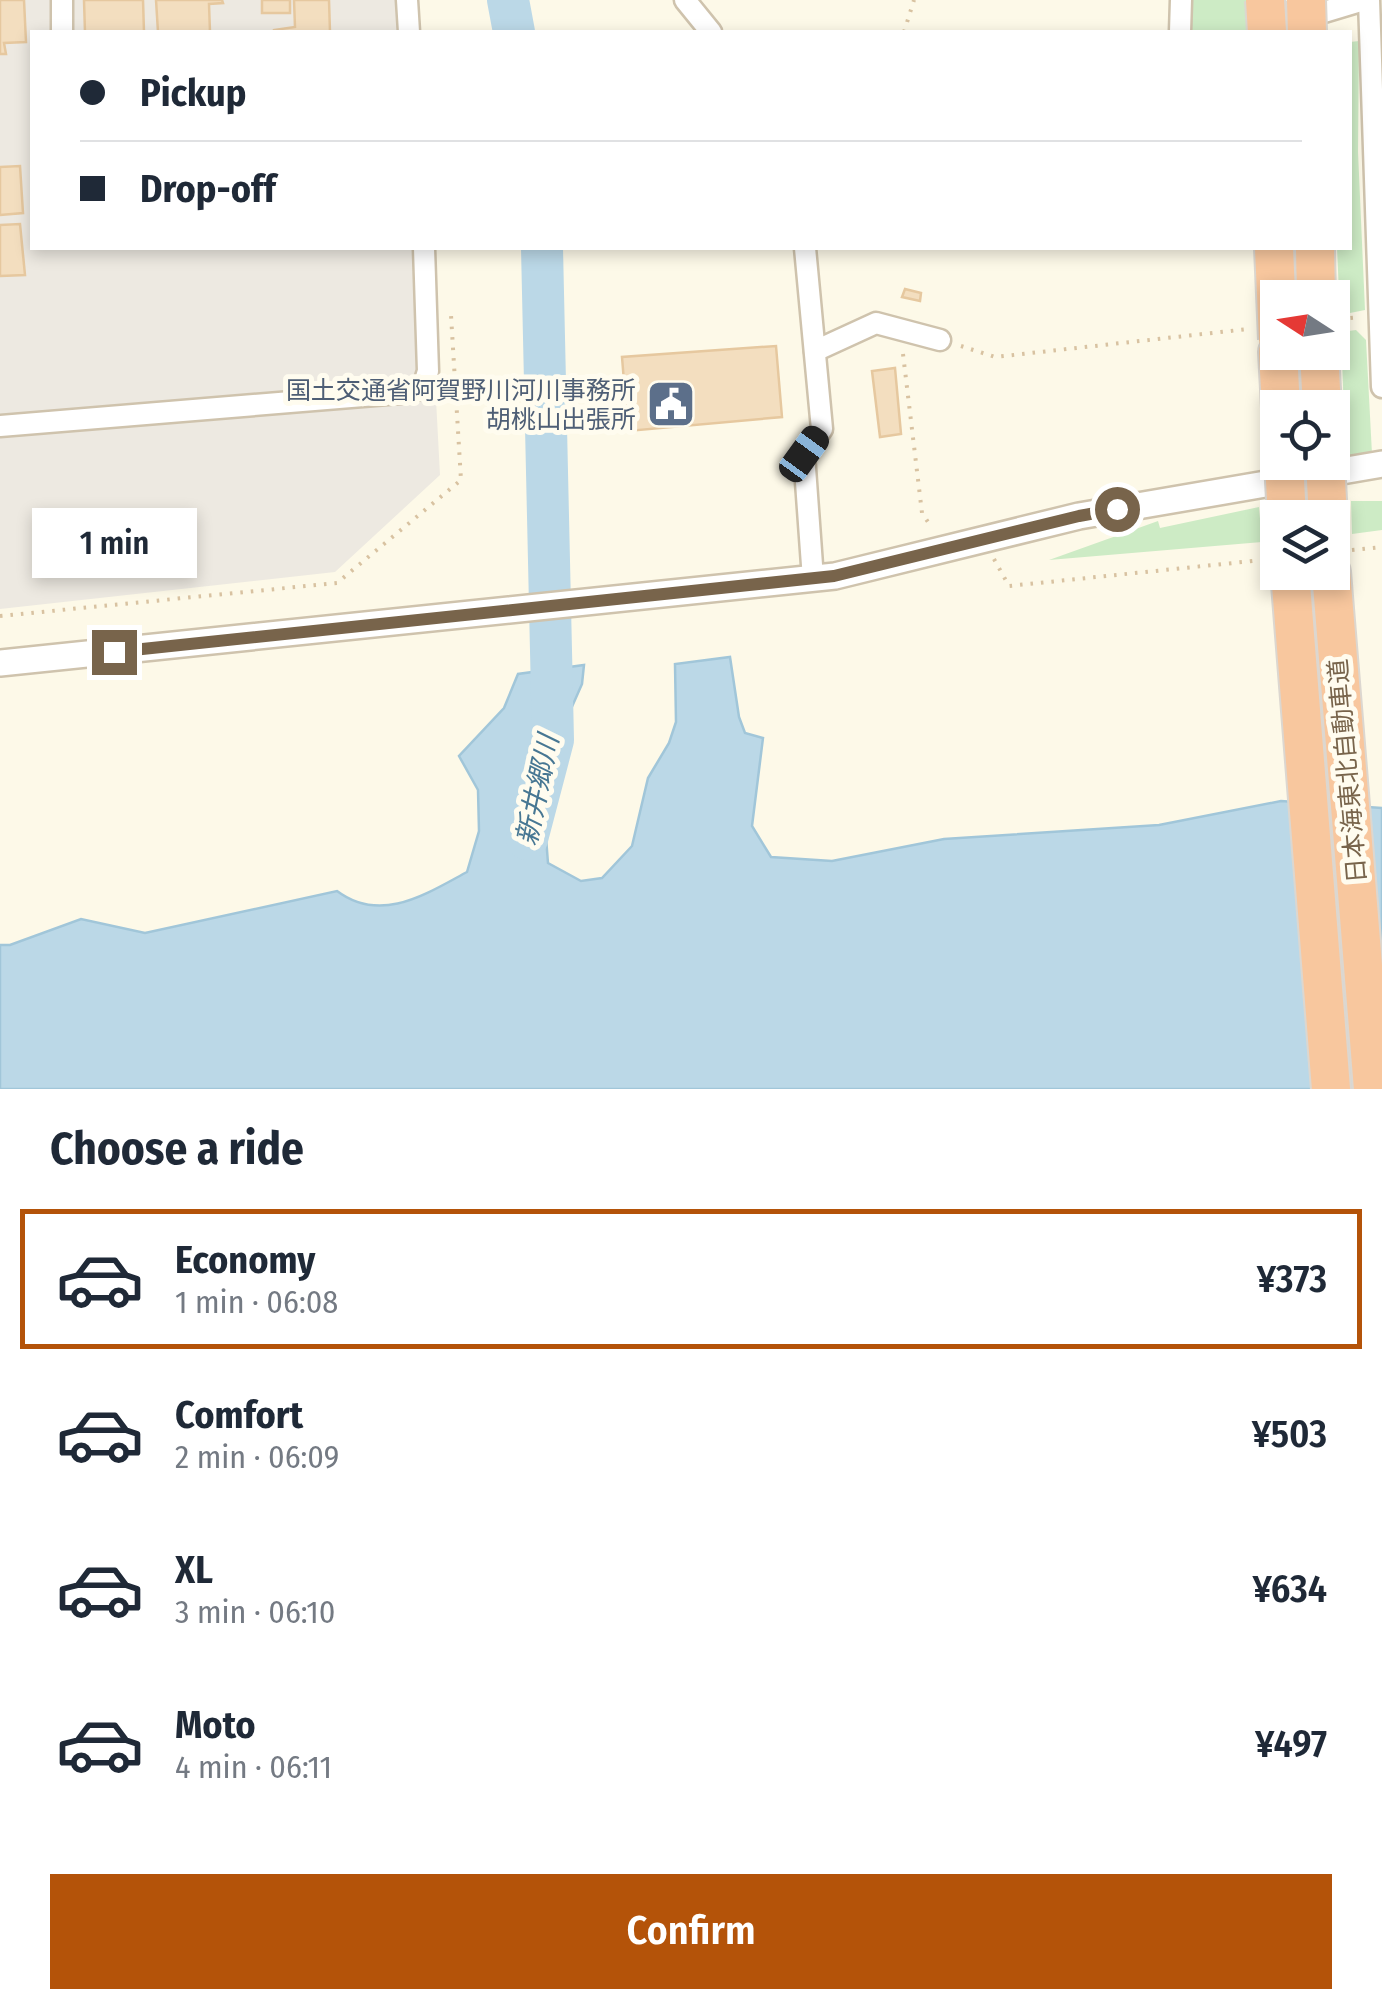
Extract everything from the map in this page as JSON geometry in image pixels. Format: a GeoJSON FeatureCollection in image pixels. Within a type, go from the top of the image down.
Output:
{"type":"FeatureCollection","features":[{"type":"Feature","properties":{"kind":"highway"},"geometry":{"type":"LineString","coordinates":[[1266,0],[1266,30]]}},
{"type":"Feature","properties":{"kind":"highway"},"geometry":{"type":"LineString","coordinates":[[1306,0],[1308,30]]}},
{"type":"Feature","properties":{"kind":"highway"},"geometry":{"type":"LineString","coordinates":[[1273,280],[1274,250]]}},
{"type":"Feature","properties":{"kind":"highway"},"geometry":{"type":"LineString","coordinates":[[1314,250],[1315,280]]}},
{"type":"Feature","properties":{"kind":"highway","name":"日本海東北自動車道"},"geometry":{"type":"LineString","coordinates":[[1291,590],[1331,1089]]}},
{"type":"Feature","properties":{"kind":"highway","name":"日本海東北自動車道"},"geometry":{"type":"LineString","coordinates":[[1342,590],[1373,1089]]}},
{"type":"Feature","properties":{"kind":"street"},"geometry":{"type":"LineString","coordinates":[[62,0],[62,30]]}},
{"type":"Feature","properties":{"kind":"street"},"geometry":{"type":"LineString","coordinates":[[408,0],[410,30]]}},
{"type":"Feature","properties":{"kind":"street"},"geometry":{"type":"LineString","coordinates":[[685,0],[709,30]]}},
{"type":"Feature","properties":{"kind":"street"},"geometry":{"type":"LineString","coordinates":[[1180,0],[1180,30]]}},
{"type":"Feature","properties":{"kind":"street"},"geometry":{"type":"LineString","coordinates":[[1264,30],[1366,0],[1382,386]]}},
{"type":"Feature","properties":{"kind":"street"},"geometry":{"type":"LineString","coordinates":[[0,426],[412,392],[424,384],[428,370],[424,250]]}},
{"type":"Feature","properties":{"kind":"street"},"geometry":{"type":"LineString","coordinates":[[805,250],[822,429],[804,454],[813,578]]}},
{"type":"Feature","properties":{"kind":"street"},"geometry":{"type":"LineString","coordinates":[[815,351],[876,323],[940,340]]}},
{"type":"Feature","properties":{"kind":"street"},"geometry":{"type":"LineString","coordinates":[[0,663],[834,576],[1079,516],[1382,464]]}},
{"type":"Feature","properties":{"kind":"path"},"geometry":{"type":"LineString","coordinates":[[905,30],[914,0]]}},
{"type":"Feature","properties":{"kind":"path"},"geometry":{"type":"LineString","coordinates":[[0,616],[337,583],[462,480],[450,306]]}},
{"type":"Feature","properties":{"kind":"path"},"geometry":{"type":"LineString","coordinates":[[940,340],[995,357],[1260,341]]}},
{"type":"Feature","properties":{"kind":"path"},"geometry":{"type":"LineString","coordinates":[[902,345],[922,513],[931,526]]}},
{"type":"Feature","properties":{"kind":"path"},"geometry":{"type":"LineString","coordinates":[[1350,558],[1382,547]]}},
{"type":"Feature","properties":{"kind":"path"},"geometry":{"type":"LineString","coordinates":[[993,558],[1009,586],[1260,560]]}},
{"type":"Feature","properties":{"kind":"shaded area"},"geometry":{"type":"Polygon","coordinates":[[[0,0],[414,0],[416,30],[30,30],[30,250],[428,250],[440,475],[335,572],[0,609],[0,0]]]}},
{"type":"Feature","properties":{"kind":"green space"},"geometry":{"type":"Polygon","coordinates":[[[1184,0],[1247,0],[1247,30],[1186,30],[1184,0]]]}},
{"type":"Feature","properties":{"kind":"green space"},"geometry":{"type":"Polygon","coordinates":[[[1359,41],[1358,152],[1365,310],[1350,313],[1350,280],[1338,280],[1337,250],[1352,250],[1352,42],[1359,41]]]}},
{"type":"Feature","properties":{"kind":"green space"},"geometry":{"type":"Polygon","coordinates":[[[1356,330],[1366,340],[1372,454],[1350,465],[1350,390],[1343,390],[1342,370],[1350,370],[1350,331],[1356,330]]]}},
{"type":"Feature","properties":{"kind":"green space"},"geometry":{"type":"Polygon","coordinates":[[[1351,501],[1382,501],[1382,530],[1352,534],[1351,501]]]}},
{"type":"Feature","properties":{"kind":"green space"},"geometry":{"type":"Polygon","coordinates":[[[1259,507],[1260,542],[1049,560],[1158,521],[1160,528],[1259,507]]]}},
{"type":"Feature","properties":{"kind":"water"},"geometry":{"type":"Polygon","coordinates":[[[730,657],[745,733],[763,738],[752,826],[771,857],[832,861],[944,839],[1159,825],[1281,801],[1382,808],[1382,1089],[0,1089],[0,945],[10,945],[81,919],[145,933],[337,891],[354,901],[387,905],[419,896],[467,872],[479,831],[478,790],[459,756],[504,708],[518,674],[584,665],[582,684],[571,709],[540,760],[548,863],[581,881],[602,878],[632,846],[648,778],[669,743],[676,722],[675,664],[730,657]]]}},
{"type":"Feature","properties":{"kind":"building"},"geometry":{"type":"Polygon","coordinates":[[[0,0],[24,0],[26,42],[4,43],[6,54],[0,54],[0,0]]]}},
{"type":"Feature","properties":{"kind":"building"},"geometry":{"type":"Polygon","coordinates":[[[84,0],[143,0],[144,30],[85,30],[84,0]]]}},
{"type":"Feature","properties":{"kind":"building"},"geometry":{"type":"Polygon","coordinates":[[[156,0],[222,0],[223,3],[209,4],[210,30],[158,30],[156,0]]]}},
{"type":"Feature","properties":{"kind":"building"},"geometry":{"type":"Polygon","coordinates":[[[262,0],[290,0],[290,13],[262,13],[262,0]]]}},
{"type":"Feature","properties":{"kind":"building"},"geometry":{"type":"Polygon","coordinates":[[[294,0],[329,0],[330,30],[274,30],[295,27],[294,0]]]}},
{"type":"Feature","properties":{"kind":"building"},"geometry":{"type":"Polygon","coordinates":[[[20,166],[23,213],[0,215],[0,167],[20,166]]]}},
{"type":"Feature","properties":{"kind":"building"},"geometry":{"type":"Polygon","coordinates":[[[20,224],[25,275],[0,276],[0,225],[20,224]]]}},
{"type":"Feature","properties":{"kind":"building"},"geometry":{"type":"Polygon","coordinates":[[[905,289],[921,293],[920,301],[902,297],[905,289]]]}},
{"type":"Feature","properties":{"kind":"building"},"geometry":{"type":"Polygon","coordinates":[[[776,346],[782,417],[628,431],[622,357],[776,346]]]}},
{"type":"Feature","properties":{"kind":"building"},"geometry":{"type":"Polygon","coordinates":[[[895,368],[901,434],[880,437],[872,371],[895,368]]]}},
{"type":"Feature","properties":{"kind":"waterway","name":"新井郷川"},"geometry":{"type":"LineString","coordinates":[[508,0],[514,30]]}},
{"type":"Feature","properties":{"kind":"waterway","name":"新井郷川"},"geometry":{"type":"LineString","coordinates":[[527,839],[553,740],[542,250]]}},
{"type":"Feature","properties":{"kind":"place","name":"国土交通省阿賀野川河川事務所 胡桃山出張所"},"geometry":{"type":"Point","coordinates":[671,404]}},
{"type":"Feature","properties":{"kind":"route"},"geometry":{"type":"LineString","coordinates":[[114,652],[834,576],[1117,509]]}}]}
